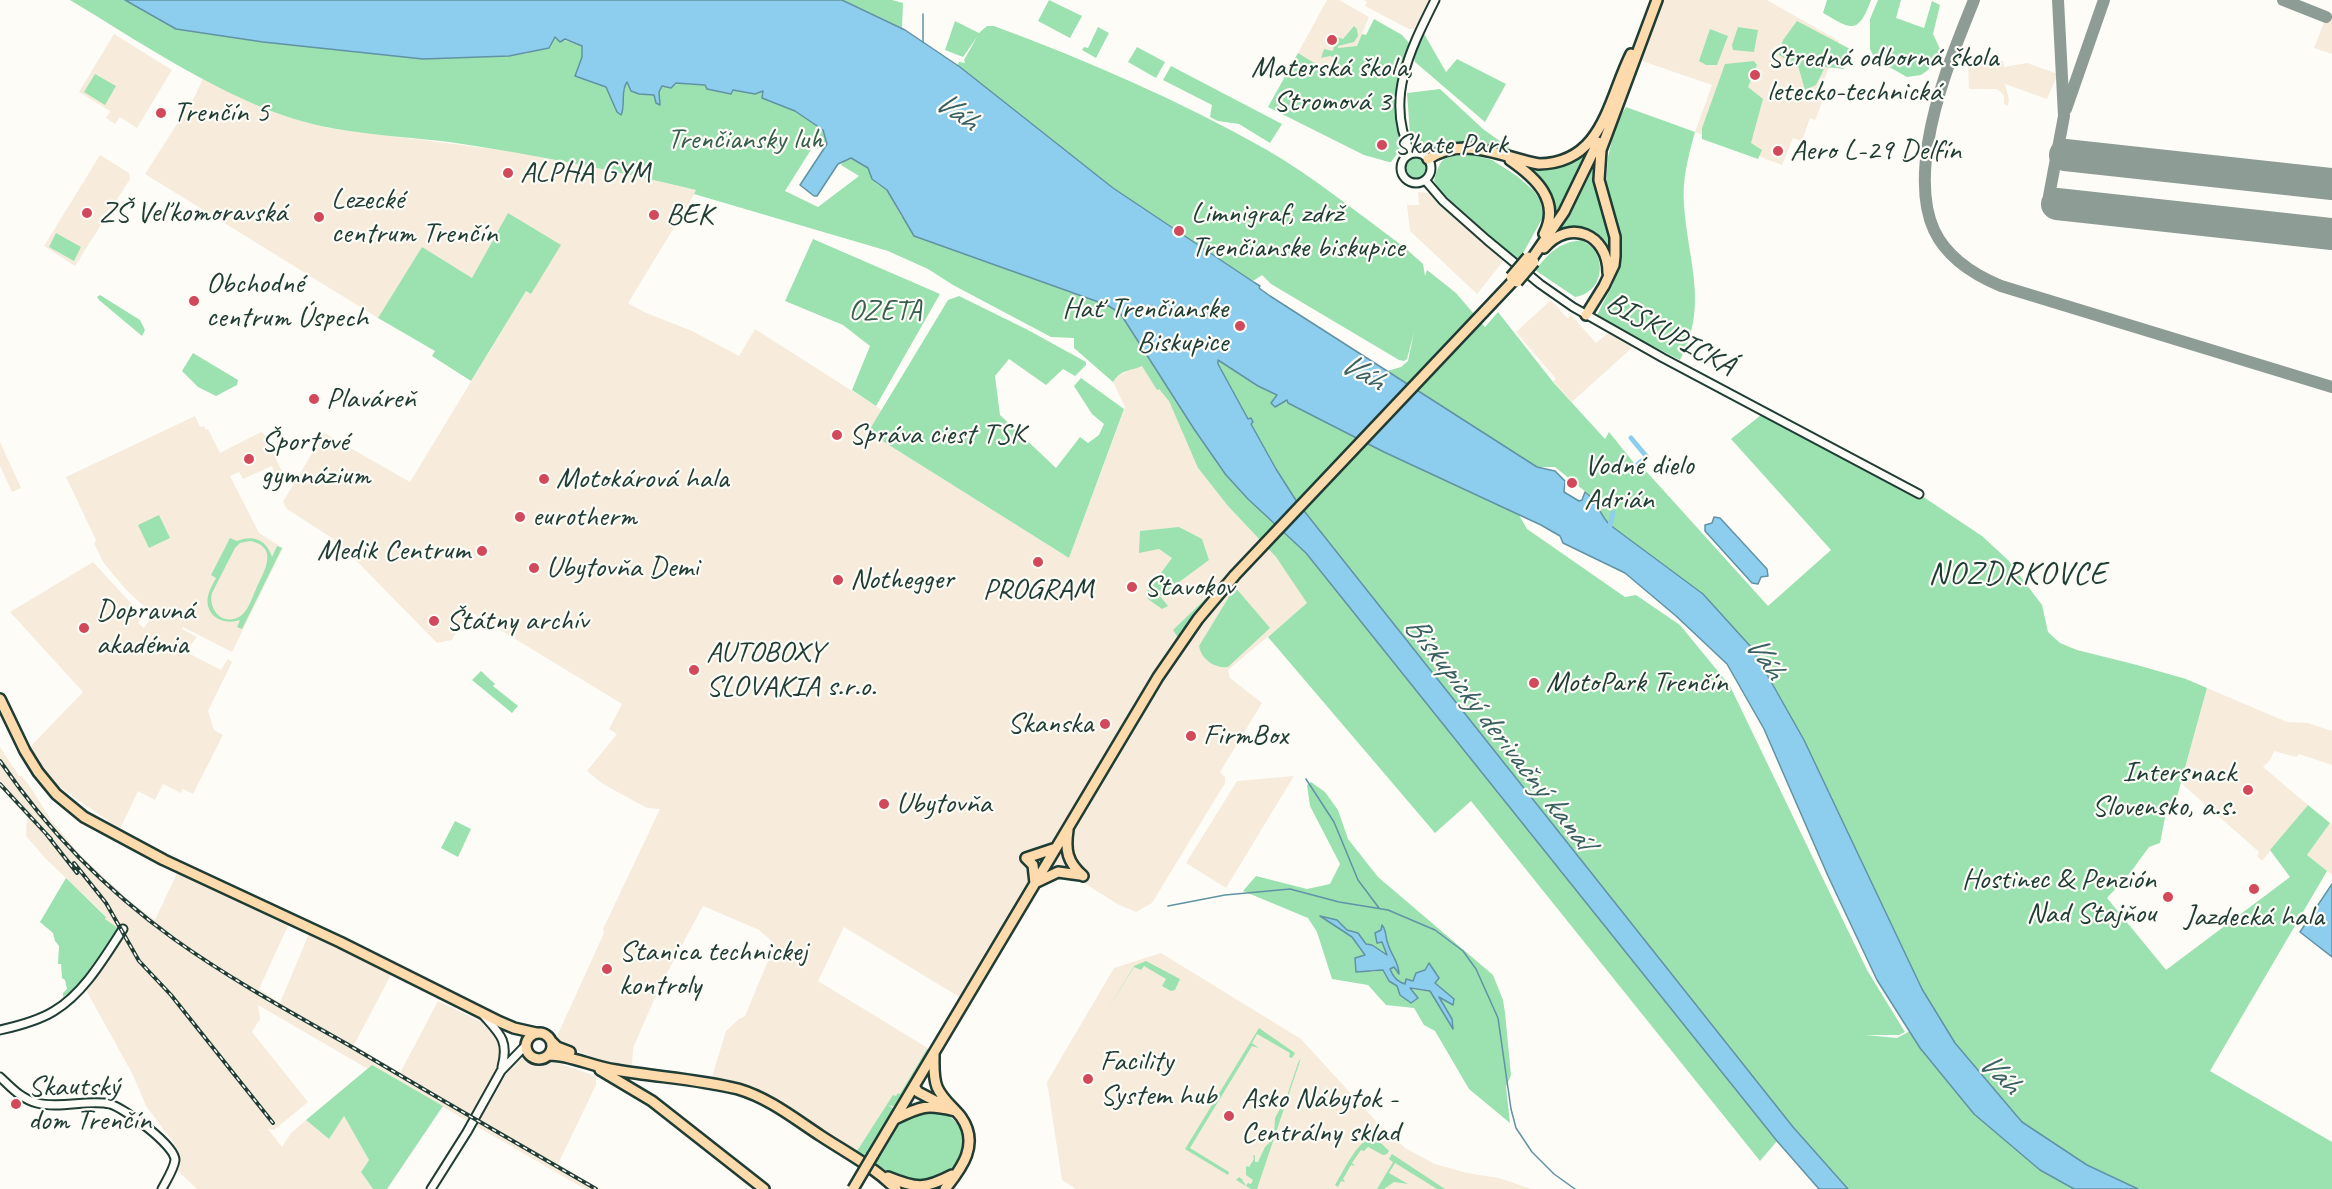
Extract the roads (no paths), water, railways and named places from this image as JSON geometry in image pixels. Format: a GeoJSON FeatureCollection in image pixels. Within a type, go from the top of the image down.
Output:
{"type":"FeatureCollection","features":[{"type":"Feature","properties":{"kind":"main road"},"geometry":{"type":"LineString","coordinates":[[1531,260],[1559,220],[1582,179],[1655,0]]}},
{"type":"Feature","properties":{"kind":"main road"},"geometry":{"type":"LineString","coordinates":[[1586,315],[1614,265],[1615,237],[1602,191],[1599,170],[1601,150],[1655,0]]}},
{"type":"Feature","properties":{"kind":"main road"},"geometry":{"type":"LineString","coordinates":[[1428,159],[1451,149],[1468,147],[1539,164],[1550,164],[1570,158],[1592,141],[1638,41]]}},
{"type":"Feature","properties":{"kind":"main road"},"geometry":{"type":"LineString","coordinates":[[1506,157],[1536,181],[1549,201],[1550,215],[1546,230],[1531,260]]}},
{"type":"Feature","properties":{"kind":"main road"},"geometry":{"type":"LineString","coordinates":[[1400,401],[1420,374],[1531,260],[1560,236],[1576,232],[1597,241],[1602,247],[1608,264],[1608,277]]}},
{"type":"Feature","properties":{"kind":"main road"},"geometry":{"type":"LineString","coordinates":[[853,1189],[1068,826],[1187,634],[1235,575],[1491,303]]}},
{"type":"Feature","properties":{"kind":"main road"},"geometry":{"type":"LineString","coordinates":[[0,699],[25,751],[38,772],[56,794],[85,817],[164,860],[340,942],[514,1028],[547,1035],[552,1042],[566,1051],[635,1074]]}},
{"type":"Feature","properties":{"kind":"main road"},"geometry":{"type":"LineString","coordinates":[[1035,883],[1058,872],[1071,872],[1083,876],[1068,858],[1066,844],[1068,826]]}},
{"type":"Feature","properties":{"kind":"main road"},"geometry":{"type":"LineString","coordinates":[[1035,883],[1033,865],[1026,858],[1056,848]]}},
{"type":"Feature","properties":{"kind":"main road"},"geometry":{"type":"LineString","coordinates":[[514,1028],[527,1047],[539,1059],[549,1054],[561,1055],[593,1066],[635,1074],[704,1082],[750,1093],[771,1103],[876,1171],[904,1185],[919,1189],[935,1186],[960,1170]]}},
{"type":"Feature","properties":{"kind":"main road"},"geometry":{"type":"LineString","coordinates":[[527,1047],[530,1036],[536,1033]]}},
{"type":"Feature","properties":{"kind":"main road"},"geometry":{"type":"LineString","coordinates":[[549,1054],[552,1042]]}},
{"type":"Feature","properties":{"kind":"main road"},"geometry":{"type":"LineString","coordinates":[[934,1054],[936,1085],[964,1122],[969,1140],[968,1155],[950,1189]]}},
{"type":"Feature","properties":{"kind":"main road"},"geometry":{"type":"LineString","coordinates":[[593,1066],[652,1101],[764,1189]]}},
{"type":"Feature","properties":{"kind":"main road"},"geometry":{"type":"LineString","coordinates":[[914,1086],[918,1092],[955,1111]]}},
{"type":"Feature","properties":{"kind":"main road"},"geometry":{"type":"LineString","coordinates":[[895,1119],[922,1106],[955,1111]]}},
{"type":"Feature","properties":{"kind":"main road"},"geometry":{"type":"LineString","coordinates":[[940,1189],[960,1170]]}},
{"type":"Feature","properties":{"kind":"main road"},"geometry":{"type":"LineString","coordinates":[[945,1189],[960,1170]]}},
{"type":"Feature","properties":{"kind":"main road"},"geometry":{"type":"LineString","coordinates":[[876,1171],[896,1189]]}},
{"type":"Feature","properties":{"kind":"street"},"geometry":{"type":"LineString","coordinates":[[1425,180],[1431,171],[1428,159],[1420,153],[1412,153],[1408,147],[1401,110],[1403,75],[1411,50],[1435,0]]}},
{"type":"Feature","properties":{"kind":"street","name":"BISKUPICKÁ"},"geometry":{"type":"LineString","coordinates":[[1412,153],[1402,162],[1402,174],[1407,180],[1414,183],[1425,180],[1443,201],[1509,259],[1540,284],[1586,315],[1919,494]]}},
{"type":"Feature","properties":{"kind":"street"},"geometry":{"type":"LineString","coordinates":[[0,1030],[44,1017],[63,1004],[91,976],[123,929]]}},
{"type":"Feature","properties":{"kind":"street"},"geometry":{"type":"LineString","coordinates":[[480,1012],[503,1038],[504,1058],[501,1071]]}},
{"type":"Feature","properties":{"kind":"street"},"geometry":{"type":"LineString","coordinates":[[431,1189],[467,1132],[501,1071],[527,1047]]}},
{"type":"Feature","properties":{"kind":"street"},"geometry":{"type":"LineString","coordinates":[[0,1077],[18,1094],[34,1103],[110,1104],[146,1128],[168,1146],[174,1157],[162,1189]]}},
{"type":"Feature","properties":{"kind":"water","name":"Váh"},"geometry":{"type":"Polygon","coordinates":[[[125,0],[842,0],[905,30],[960,67],[1113,188],[1260,286],[1259,288],[1270,296],[1537,467],[1555,471],[1565,481],[1564,492],[1579,501],[1582,500],[1585,492],[1610,525],[1703,594],[1752,648],[1804,740],[1922,989],[1955,1043],[2022,1122],[2087,1165],[2138,1189],[2074,1189],[2040,1170],[1974,1114],[1920,1048],[1877,980],[1828,876],[1764,729],[1727,664],[1676,616],[1625,573],[1563,543],[1560,536],[1541,525],[1384,452],[1288,403],[1287,400],[1275,407],[1271,403],[1277,395],[1258,386],[1218,360],[1218,364],[1248,419],[1251,418],[1253,422],[1251,424],[1297,502],[1793,1127],[1848,1189],[1819,1189],[1777,1141],[1306,553],[1248,499],[1226,475],[1120,313],[1107,305],[914,236],[887,190],[872,179],[868,168],[851,158],[838,164],[817,196],[814,196],[800,185],[827,144],[823,130],[795,111],[762,98],[763,91],[755,94],[733,90],[731,94],[707,89],[705,85],[676,83],[671,88],[662,86],[659,92],[660,105],[656,103],[654,95],[631,91],[627,82],[621,115],[617,112],[606,87],[575,76],[582,57],[582,46],[565,39],[560,42],[555,37],[549,48],[509,56],[423,59],[263,42],[176,29],[125,0]]]}},
{"type":"Feature","properties":{"kind":"water"},"geometry":{"type":"Polygon","coordinates":[[[1714,517],[1720,518],[1767,569],[1768,576],[1761,577],[1758,584],[1752,583],[1705,531],[1705,525],[1712,523],[1714,517]]]}},
{"type":"Feature","properties":{"kind":"water"},"geometry":{"type":"Polygon","coordinates":[[[2332,884],[2332,957],[2300,932],[2332,884]]]}},
{"type":"Feature","properties":{"kind":"water"},"geometry":{"type":"Polygon","coordinates":[[[1320,916],[1337,920],[1347,930],[1358,933],[1366,944],[1372,945],[1387,955],[1382,942],[1377,943],[1375,933],[1381,930],[1382,925],[1399,974],[1394,967],[1390,969],[1396,979],[1402,983],[1405,984],[1406,979],[1413,981],[1416,973],[1425,970],[1429,963],[1439,978],[1435,983],[1454,999],[1453,1005],[1439,997],[1452,1019],[1453,1029],[1430,991],[1410,988],[1418,998],[1411,1003],[1400,995],[1397,986],[1389,981],[1383,970],[1356,972],[1355,958],[1365,955],[1352,937],[1320,916]]]}},
{"type":"Feature","properties":{"kind":"waterway"},"geometry":{"type":"LineString","coordinates":[[923,14],[923,42]]}},
{"type":"Feature","properties":{"kind":"waterway"},"geometry":{"type":"LineString","coordinates":[[1631,438],[1647,457],[1638,464]]}},
{"type":"Feature","properties":{"kind":"waterway"},"geometry":{"type":"LineString","coordinates":[[1609,529],[1613,513]]}},
{"type":"Feature","properties":{"kind":"waterway"},"geometry":{"type":"LineString","coordinates":[[1306,779],[1334,822],[1358,880],[1379,908]]}},
{"type":"Feature","properties":{"kind":"waterway"},"geometry":{"type":"LineString","coordinates":[[1168,906],[1225,895],[1290,889],[1339,902],[1388,910],[1435,930],[1463,951],[1476,969],[1498,1018],[1511,1109],[1516,1128],[1532,1152],[1554,1174],[1575,1189]]}},
{"type":"Feature","properties":{"kind":"railway"},"geometry":{"type":"LineString","coordinates":[[0,761],[37,811],[79,858],[125,900],[174,939],[262,995],[596,1189]]}},
{"type":"Feature","properties":{"kind":"railway"},"geometry":{"type":"LineString","coordinates":[[0,784],[51,839]]}},
{"type":"Feature","properties":{"kind":"railway"},"geometry":{"type":"LineString","coordinates":[[47,835],[77,873]]}},
{"type":"Feature","properties":{"kind":"railway"},"geometry":{"type":"LineString","coordinates":[[74,863],[106,903],[139,961],[171,995],[273,1123]]}},
{"type":"Feature","properties":{"kind":"place","name":"Materská škola, Stromová 3"},"geometry":{"type":"Point","coordinates":[1332,40]}},
{"type":"Feature","properties":{"kind":"place","name":"Stredná odborná škola letecko-technická"},"geometry":{"type":"Point","coordinates":[1755,75]}},
{"type":"Feature","properties":{"kind":"place","name":"Trenčín 5"},"geometry":{"type":"Point","coordinates":[161,113]}},
{"type":"Feature","properties":{"kind":"place","name":"Skate Park"},"geometry":{"type":"Point","coordinates":[1382,145]}},
{"type":"Feature","properties":{"kind":"place","name":"Aero L-29 Delfín"},"geometry":{"type":"Point","coordinates":[1778,151]}},
{"type":"Feature","properties":{"kind":"place","name":"ALPHA GYM"},"geometry":{"type":"Point","coordinates":[508,173]}},
{"type":"Feature","properties":{"kind":"place","name":"ZŠ Veľkomoravská"},"geometry":{"type":"Point","coordinates":[87,213]}},
{"type":"Feature","properties":{"kind":"place","name":"BEK"},"geometry":{"type":"Point","coordinates":[654,215]}},
{"type":"Feature","properties":{"kind":"place","name":"Lezecké centrum Trenčín"},"geometry":{"type":"Point","coordinates":[319,217]}},
{"type":"Feature","properties":{"kind":"place","name":"Limnigraf, zdrž Trenčianske biskupice"},"geometry":{"type":"Point","coordinates":[1179,231]}},
{"type":"Feature","properties":{"kind":"place","name":"Obchodné centrum Úspech"},"geometry":{"type":"Point","coordinates":[194,301]}},
{"type":"Feature","properties":{"kind":"place","name":"Hať Trenčianske Biskupice"},"geometry":{"type":"Point","coordinates":[1240,326]}},
{"type":"Feature","properties":{"kind":"place","name":"Plaváreň"},"geometry":{"type":"Point","coordinates":[314,399]}},
{"type":"Feature","properties":{"kind":"place","name":"Správa ciest TSK"},"geometry":{"type":"Point","coordinates":[837,435]}},
{"type":"Feature","properties":{"kind":"place","name":"Športové gymnázium"},"geometry":{"type":"Point","coordinates":[249,459]}},
{"type":"Feature","properties":{"kind":"place","name":"Motokárová hala"},"geometry":{"type":"Point","coordinates":[544,479]}},
{"type":"Feature","properties":{"kind":"place","name":"Vodné dielo Adrián"},"geometry":{"type":"Point","coordinates":[1572,483]}},
{"type":"Feature","properties":{"kind":"place","name":"eurotherm"},"geometry":{"type":"Point","coordinates":[520,517]}},
{"type":"Feature","properties":{"kind":"place","name":"Medik Centrum"},"geometry":{"type":"Point","coordinates":[482,551]}},
{"type":"Feature","properties":{"kind":"place","name":"PROGRAM"},"geometry":{"type":"Point","coordinates":[1038,562]}},
{"type":"Feature","properties":{"kind":"place","name":"Ubytovňa Demi"},"geometry":{"type":"Point","coordinates":[534,568]}},
{"type":"Feature","properties":{"kind":"place","name":"Nothegger"},"geometry":{"type":"Point","coordinates":[838,580]}},
{"type":"Feature","properties":{"kind":"place","name":"Stavokov"},"geometry":{"type":"Point","coordinates":[1132,587]}},
{"type":"Feature","properties":{"kind":"place","name":"Štátny archív"},"geometry":{"type":"Point","coordinates":[434,621]}},
{"type":"Feature","properties":{"kind":"place","name":"Dopravná akadémia"},"geometry":{"type":"Point","coordinates":[84,628]}},
{"type":"Feature","properties":{"kind":"place","name":"AUTOBOXY SLOVAKIA s.r.o."},"geometry":{"type":"Point","coordinates":[694,670]}},
{"type":"Feature","properties":{"kind":"place","name":"MotoPark Trenčín"},"geometry":{"type":"Point","coordinates":[1534,683]}},
{"type":"Feature","properties":{"kind":"place","name":"Skanska"},"geometry":{"type":"Point","coordinates":[1105,724]}},
{"type":"Feature","properties":{"kind":"place","name":"FirmBox"},"geometry":{"type":"Point","coordinates":[1191,736]}},
{"type":"Feature","properties":{"kind":"place","name":"Intersnack Slovensko, a.s."},"geometry":{"type":"Point","coordinates":[2248,790]}},
{"type":"Feature","properties":{"kind":"place","name":"Ubytovňa"},"geometry":{"type":"Point","coordinates":[884,804]}},
{"type":"Feature","properties":{"kind":"place","name":"Jazdecká hala"},"geometry":{"type":"Point","coordinates":[2254,889]}},
{"type":"Feature","properties":{"kind":"place","name":"Hostinec & Penzión Nad Stajňou"},"geometry":{"type":"Point","coordinates":[2168,897]}},
{"type":"Feature","properties":{"kind":"place","name":"Stanica technickej kontroly"},"geometry":{"type":"Point","coordinates":[607,969]}},
{"type":"Feature","properties":{"kind":"place","name":"Facility System hub"},"geometry":{"type":"Point","coordinates":[1088,1079]}},
{"type":"Feature","properties":{"kind":"place","name":"Skautský dom Trenčín"},"geometry":{"type":"Point","coordinates":[16,1104]}},
{"type":"Feature","properties":{"kind":"place","name":"Asko Nábytok - Centrálny sklad"},"geometry":{"type":"Point","coordinates":[1229,1116]}},
{"type":"Feature","properties":{"kind":"district","name":"NOZDRKOVCE"},"geometry":{"type":"Point","coordinates":[2018,575]}},
{"type":"Feature","properties":{"kind":"park label","name":"Trenčiansky luh"},"geometry":{"type":"Point","coordinates":[745,140]}},
{"type":"Feature","properties":{"kind":"park label","name":"OZETA"},"geometry":{"type":"Point","coordinates":[885,311]}},
{"type":"Feature","properties":{"kind":"water label","name":"Biskupický derivačný kanál"},"geometry":{"type":"Point","coordinates":[1498,733]}}]}
